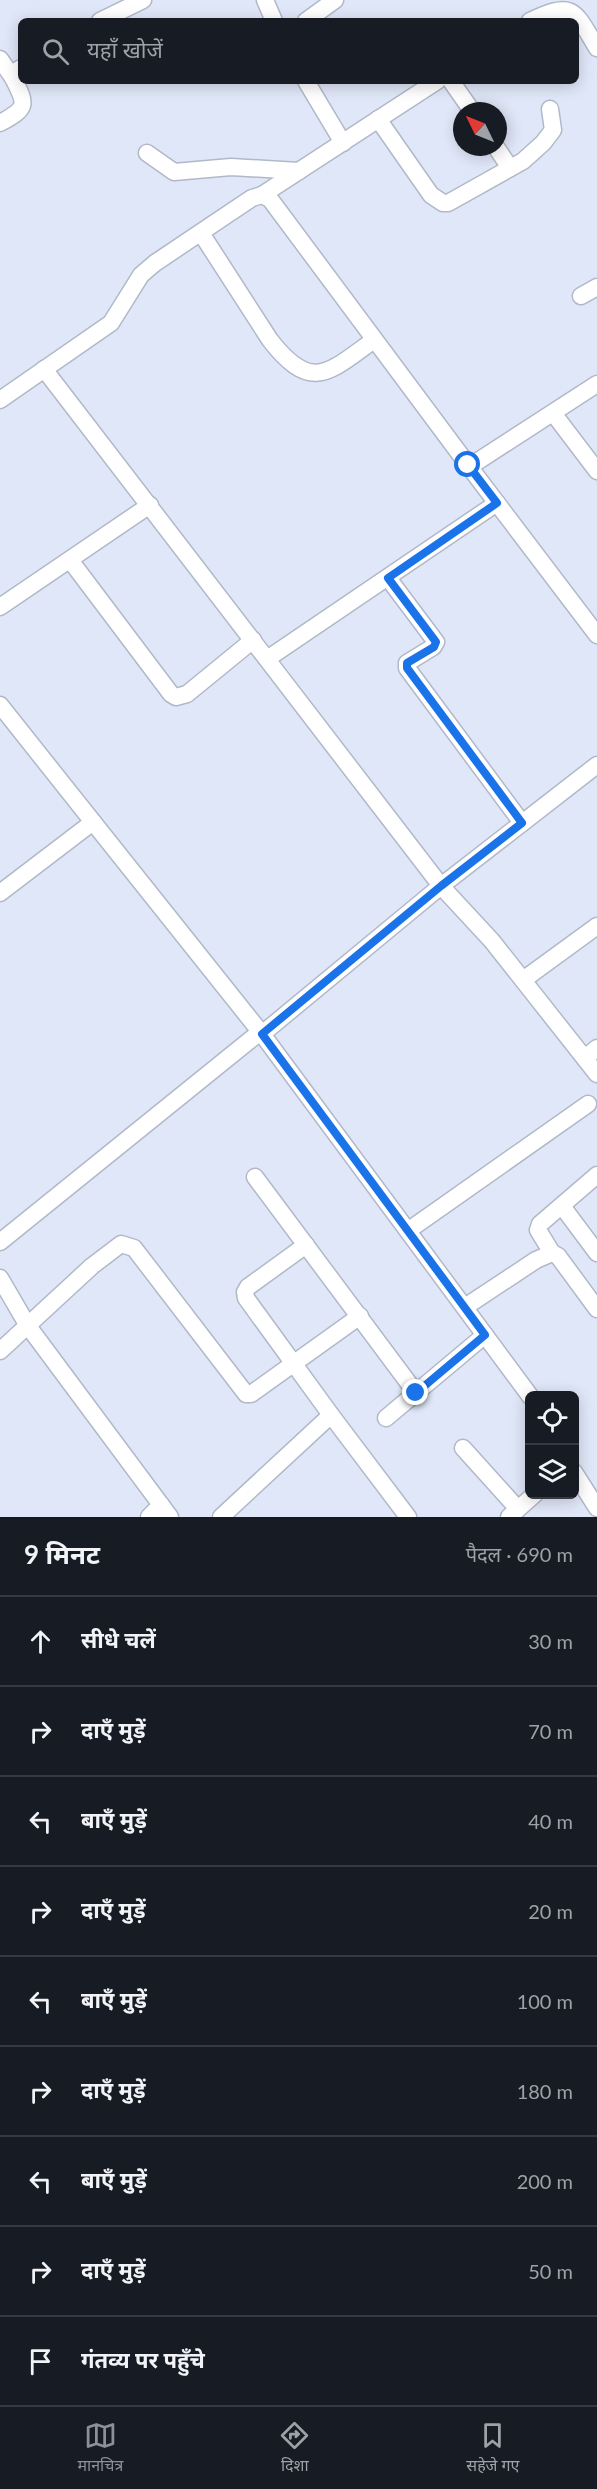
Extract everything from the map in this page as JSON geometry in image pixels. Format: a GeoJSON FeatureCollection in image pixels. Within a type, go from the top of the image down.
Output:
{"type":"FeatureCollection","features":[{"type":"Feature","properties":{"kind":"street"},"geometry":{"type":"LineString","coordinates":[[106,18],[143,0]]}},
{"type":"Feature","properties":{"kind":"street"},"geometry":{"type":"LineString","coordinates":[[265,0],[273,18]]}},
{"type":"Feature","properties":{"kind":"street"},"geometry":{"type":"LineString","coordinates":[[310,18],[335,0]]}},
{"type":"Feature","properties":{"kind":"street"},"geometry":{"type":"LineString","coordinates":[[535,18],[566,3],[596,42]]}},
{"type":"Feature","properties":{"kind":"street"},"geometry":{"type":"LineString","coordinates":[[0,59],[17,73]]}},
{"type":"Feature","properties":{"kind":"street"},"geometry":{"type":"LineString","coordinates":[[0,123],[18,113],[22,108],[19,84]]}},
{"type":"Feature","properties":{"kind":"street"},"geometry":{"type":"LineString","coordinates":[[308,84],[342,142]]}},
{"type":"Feature","properties":{"kind":"street"},"geometry":{"type":"LineString","coordinates":[[0,400],[111,323],[141,275],[252,198],[262,195],[300,171],[432,84]]}},
{"type":"Feature","properties":{"kind":"street"},"geometry":{"type":"LineString","coordinates":[[453,84],[466,102]]}},
{"type":"Feature","properties":{"kind":"street"},"geometry":{"type":"LineString","coordinates":[[378,119],[431,195],[443,203],[448,203],[532,154],[550,135],[553,122],[550,109]]}},
{"type":"Feature","properties":{"kind":"street"},"geometry":{"type":"LineString","coordinates":[[147,153],[174,172],[231,167],[300,171]]}},
{"type":"Feature","properties":{"kind":"street"},"geometry":{"type":"LineString","coordinates":[[502,156],[510,168]]}},
{"type":"Feature","properties":{"kind":"street"},"geometry":{"type":"LineString","coordinates":[[262,195],[270,199],[597,635]]}},
{"type":"Feature","properties":{"kind":"street"},"geometry":{"type":"LineString","coordinates":[[201,232],[270,340],[279,351],[304,370],[320,374],[333,369],[375,340]]}},
{"type":"Feature","properties":{"kind":"street"},"geometry":{"type":"LineString","coordinates":[[581,296],[597,287]]}},
{"type":"Feature","properties":{"kind":"street"},"geometry":{"type":"LineString","coordinates":[[44,369],[441,886],[492,941],[523,980],[591,1053],[597,1074]]}},
{"type":"Feature","properties":{"kind":"street"},"geometry":{"type":"LineString","coordinates":[[468,465],[475,463],[597,384]]}},
{"type":"Feature","properties":{"kind":"street"},"geometry":{"type":"LineString","coordinates":[[553,413],[597,471]]}},
{"type":"Feature","properties":{"kind":"street"},"geometry":{"type":"LineString","coordinates":[[267,659],[497,503]]}},
{"type":"Feature","properties":{"kind":"street"},"geometry":{"type":"LineString","coordinates":[[0,607],[150,505]]}},
{"type":"Feature","properties":{"kind":"street"},"geometry":{"type":"LineString","coordinates":[[70,560],[125,635],[171,694],[176,697],[187,694],[252,640]]}},
{"type":"Feature","properties":{"kind":"street"},"geometry":{"type":"LineString","coordinates":[[388,578],[436,642],[434,647],[407,663],[407,668],[522,823]]}},
{"type":"Feature","properties":{"kind":"street"},"geometry":{"type":"LineString","coordinates":[[0,705],[261,1033],[526,1391]]}},
{"type":"Feature","properties":{"kind":"street"},"geometry":{"type":"LineString","coordinates":[[0,1242],[441,886],[597,765]]}},
{"type":"Feature","properties":{"kind":"street"},"geometry":{"type":"LineString","coordinates":[[0,893],[93,822]]}},
{"type":"Feature","properties":{"kind":"street"},"geometry":{"type":"LineString","coordinates":[[523,980],[597,926]]}},
{"type":"Feature","properties":{"kind":"street"},"geometry":{"type":"LineString","coordinates":[[409,1230],[588,1104]]}},
{"type":"Feature","properties":{"kind":"street"},"geometry":{"type":"LineString","coordinates":[[597,1175],[538,1230],[552,1253],[558,1256],[597,1310]]}},
{"type":"Feature","properties":{"kind":"street"},"geometry":{"type":"LineString","coordinates":[[255,1177],[416,1393]]}},
{"type":"Feature","properties":{"kind":"street"},"geometry":{"type":"LineString","coordinates":[[562,1206],[597,1253]]}},
{"type":"Feature","properties":{"kind":"street"},"geometry":{"type":"LineString","coordinates":[[0,1351],[92,1266],[117,1246],[126,1244],[134,1248],[242,1392],[251,1395],[360,1316]]}},
{"type":"Feature","properties":{"kind":"street"},"geometry":{"type":"LineString","coordinates":[[306,1245],[248,1287],[245,1292],[246,1298],[401,1515]]}},
{"type":"Feature","properties":{"kind":"street"},"geometry":{"type":"LineString","coordinates":[[465,1306],[536,1260],[552,1253]]}},
{"type":"Feature","properties":{"kind":"street"},"geometry":{"type":"LineString","coordinates":[[0,1278],[28,1326],[160,1513]]}},
{"type":"Feature","properties":{"kind":"street"},"geometry":{"type":"LineString","coordinates":[[386,1418],[485,1335]]}},
{"type":"Feature","properties":{"kind":"street"},"geometry":{"type":"LineString","coordinates":[[221,1517],[331,1415]]}},
{"type":"Feature","properties":{"kind":"street"},"geometry":{"type":"LineString","coordinates":[[463,1448],[513,1513],[529,1499]]}},
{"type":"Feature","properties":{"kind":"street"},"geometry":{"type":"LineString","coordinates":[[579,1478],[594,1496]]}},
{"type":"Feature","properties":{"kind":"route"},"geometry":{"type":"LineString","coordinates":[[416,1393],[485,1335],[262,1034],[441,886],[522,823],[407,668],[407,663],[434,647],[436,642],[388,578],[497,503],[468,465]]}}]}
